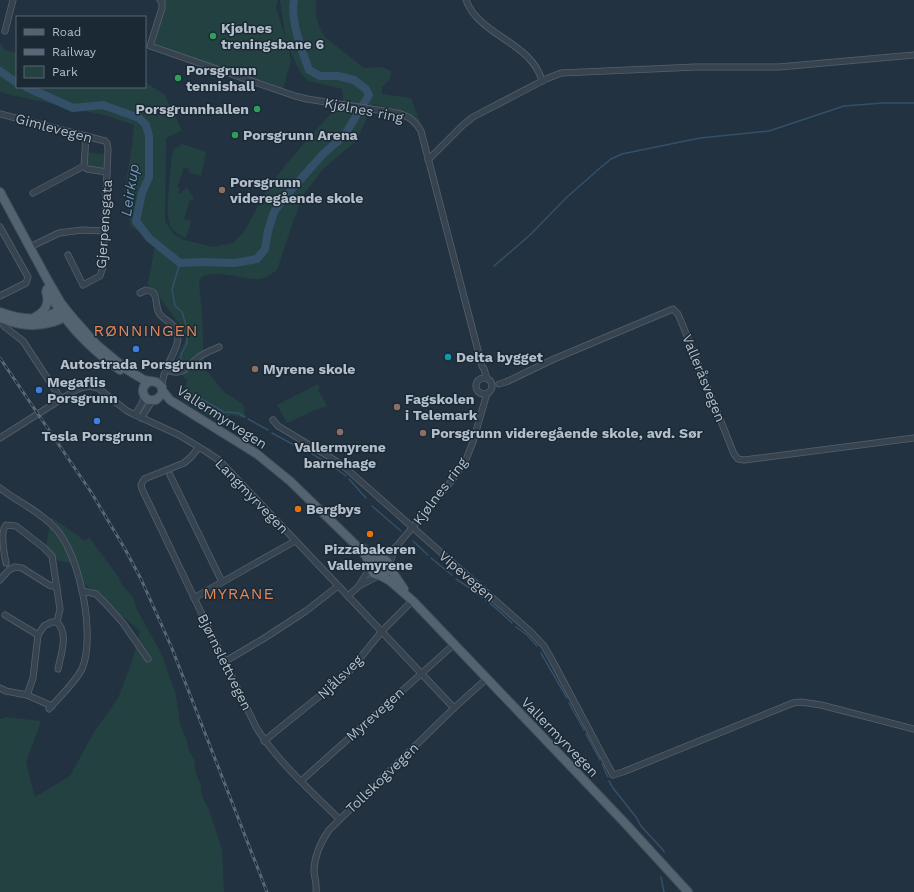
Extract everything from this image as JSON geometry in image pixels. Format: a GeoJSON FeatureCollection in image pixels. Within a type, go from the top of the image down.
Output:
{"type":"FeatureCollection","features":[{"type":"Feature","properties":{"kind":"main road","name":"Vallermyrvegen"},"geometry":{"type":"LineString","coordinates":[[1,192],[63,313],[104,351],[134,375],[150,382]]}},
{"type":"Feature","properties":{"kind":"main road","name":"Vallermyrvegen"},"geometry":{"type":"LineString","coordinates":[[33,254],[36,265],[44,282],[63,313],[92,349],[132,379],[149,397],[175,407],[255,457],[270,464]]}},
{"type":"Feature","properties":{"kind":"main road"},"geometry":{"type":"LineString","coordinates":[[31,319],[41,314],[46,307],[48,298],[44,282]]}},
{"type":"Feature","properties":{"kind":"main road"},"geometry":{"type":"LineString","coordinates":[[0,312],[27,326],[38,326],[50,323],[63,313]]}},
{"type":"Feature","properties":{"kind":"main road"},"geometry":{"type":"LineString","coordinates":[[0,319],[42,318],[63,313]]}},
{"type":"Feature","properties":{"kind":"main road"},"geometry":{"type":"LineString","coordinates":[[150,382],[158,383],[162,389],[161,396],[149,397],[145,384],[150,382]]}},
{"type":"Feature","properties":{"kind":"main road","name":"Vallermyrvegen"},"geometry":{"type":"LineString","coordinates":[[162,389],[170,400],[257,454],[290,481],[363,552],[370,567]]}},
{"type":"Feature","properties":{"kind":"main road","name":"Vallermyrvegen"},"geometry":{"type":"LineString","coordinates":[[312,501],[331,516],[365,550],[380,557]]}},
{"type":"Feature","properties":{"kind":"main road"},"geometry":{"type":"LineString","coordinates":[[380,557],[386,559],[389,566],[386,573],[379,576],[372,573],[370,567],[372,560],[380,557]]}},
{"type":"Feature","properties":{"kind":"main road","name":"Vallermyrvegen"},"geometry":{"type":"LineString","coordinates":[[389,566],[410,603]]}},
{"type":"Feature","properties":{"kind":"main road","name":"Vallermyrvegen"},"geometry":{"type":"LineString","coordinates":[[379,576],[390,581],[623,821],[688,892]]}},
{"type":"Feature","properties":{"kind":"street"},"geometry":{"type":"LineString","coordinates":[[4,31],[13,0]]}},
{"type":"Feature","properties":{"kind":"street","name":"Kjølnes ring"},"geometry":{"type":"LineString","coordinates":[[160,0],[162,2],[162,8],[150,46],[307,100],[397,113],[413,120],[421,131],[486,379]]}},
{"type":"Feature","properties":{"kind":"street"},"geometry":{"type":"LineString","coordinates":[[466,0],[469,8],[476,17],[535,64],[542,81]]}},
{"type":"Feature","properties":{"kind":"street"},"geometry":{"type":"LineString","coordinates":[[428,160],[469,120],[489,108],[556,74],[565,72],[696,67],[779,67],[914,55]]}},
{"type":"Feature","properties":{"kind":"street","name":"Gimlevegen"},"geometry":{"type":"LineString","coordinates":[[0,114],[105,141],[107,143]]}},
{"type":"Feature","properties":{"kind":"street"},"geometry":{"type":"LineString","coordinates":[[84,166],[86,136]]}},
{"type":"Feature","properties":{"kind":"street","name":"Gjerpensgata"},"geometry":{"type":"LineString","coordinates":[[68,255],[83,285],[100,276],[102,270],[108,149],[107,143]]}},
{"type":"Feature","properties":{"kind":"street"},"geometry":{"type":"LineString","coordinates":[[84,166],[87,169],[107,172]]}},
{"type":"Feature","properties":{"kind":"street"},"geometry":{"type":"LineString","coordinates":[[33,193],[84,166]]}},
{"type":"Feature","properties":{"kind":"street"},"geometry":{"type":"LineString","coordinates":[[0,227],[28,277],[26,283],[0,296]]}},
{"type":"Feature","properties":{"kind":"street"},"geometry":{"type":"LineString","coordinates":[[34,245],[59,233],[82,230],[104,231]]}},
{"type":"Feature","properties":{"kind":"street","name":"Vallermyrvegen"},"geometry":{"type":"LineString","coordinates":[[140,293],[148,290],[153,292],[160,315],[176,330],[177,341],[165,371],[162,389]]}},
{"type":"Feature","properties":{"kind":"street","name":"Valleråsvegen"},"geometry":{"type":"LineString","coordinates":[[499,384],[673,309],[678,314],[734,454],[738,459],[744,460],[914,438]]}},
{"type":"Feature","properties":{"kind":"street"},"geometry":{"type":"LineString","coordinates":[[0,319],[5,326],[23,341],[61,399],[0,438]]}},
{"type":"Feature","properties":{"kind":"street","name":"Vallermyrvegen"},"geometry":{"type":"LineString","coordinates":[[150,382],[165,371],[183,371],[200,356],[218,347]]}},
{"type":"Feature","properties":{"kind":"street","name":"Kjølnes ring"},"geometry":{"type":"LineString","coordinates":[[478,381],[482,366]]}},
{"type":"Feature","properties":{"kind":"street"},"geometry":{"type":"LineString","coordinates":[[481,379],[486,379],[491,386],[490,391],[486,393],[480,392],[476,389],[478,381],[481,379]]}},
{"type":"Feature","properties":{"kind":"street","name":"Langmyrvegen"},"geometry":{"type":"LineString","coordinates":[[61,399],[80,388],[93,386],[102,391],[120,406],[171,431],[220,461],[454,708]]}},
{"type":"Feature","properties":{"kind":"street","name":"Kjølnes ring"},"geometry":{"type":"LineString","coordinates":[[480,392],[481,402],[483,405]]}},
{"type":"Feature","properties":{"kind":"street","name":"Kjølnes ring"},"geometry":{"type":"LineString","coordinates":[[380,557],[395,548],[453,479],[465,462],[481,417],[486,393]]}},
{"type":"Feature","properties":{"kind":"street"},"geometry":{"type":"LineString","coordinates":[[138,416],[142,403],[149,397]]}},
{"type":"Feature","properties":{"kind":"street","name":"Vipevegen"},"geometry":{"type":"LineString","coordinates":[[273,420],[278,426],[341,464],[412,528],[527,627],[548,653],[613,774],[623,772],[793,703],[801,702],[821,705],[914,730]]}},
{"type":"Feature","properties":{"kind":"street","name":"Bjørnslettvegen"},"geometry":{"type":"LineString","coordinates":[[199,447],[184,463],[144,479],[141,485],[224,662],[264,741],[339,820]]}},
{"type":"Feature","properties":{"kind":"street"},"geometry":{"type":"LineString","coordinates":[[170,475],[222,582]]}},
{"type":"Feature","properties":{"kind":"street"},"geometry":{"type":"LineString","coordinates":[[0,488],[45,519],[60,533],[72,555],[82,591],[88,628],[87,653],[78,675],[51,707],[27,695],[6,691],[0,688]]}},
{"type":"Feature","properties":{"kind":"street"},"geometry":{"type":"LineString","coordinates":[[6,563],[1,533],[3,526],[10,524],[23,531],[52,556],[60,609],[57,622],[63,630],[64,638],[58,669]]}},
{"type":"Feature","properties":{"kind":"street"},"geometry":{"type":"LineString","coordinates":[[194,598],[295,541]]}},
{"type":"Feature","properties":{"kind":"street","name":"Kjølnes ring"},"geometry":{"type":"LineString","coordinates":[[389,566],[395,548]]}},
{"type":"Feature","properties":{"kind":"street"},"geometry":{"type":"LineString","coordinates":[[0,580],[9,570],[15,567],[22,568],[49,585],[57,587]]}},
{"type":"Feature","properties":{"kind":"street"},"geometry":{"type":"LineString","coordinates":[[359,586],[370,567]]}},
{"type":"Feature","properties":{"kind":"street"},"geometry":{"type":"LineString","coordinates":[[348,596],[359,586],[379,576]]}},
{"type":"Feature","properties":{"kind":"street"},"geometry":{"type":"LineString","coordinates":[[224,662],[306,611],[338,586]]}},
{"type":"Feature","properties":{"kind":"street"},"geometry":{"type":"LineString","coordinates":[[82,591],[96,594],[106,604],[123,623],[148,659]]}},
{"type":"Feature","properties":{"kind":"street","name":"Njålsveg"},"geometry":{"type":"LineString","coordinates":[[264,741],[348,673],[382,631],[410,603]]}},
{"type":"Feature","properties":{"kind":"street"},"geometry":{"type":"LineString","coordinates":[[5,615],[38,635]]}},
{"type":"Feature","properties":{"kind":"street"},"geometry":{"type":"LineString","coordinates":[[27,695],[33,678],[38,635],[44,626],[52,622],[57,622]]}},
{"type":"Feature","properties":{"kind":"street","name":"Myrevegen"},"geometry":{"type":"LineString","coordinates":[[301,781],[450,648]]}},
{"type":"Feature","properties":{"kind":"street","name":"Tollskogvegen"},"geometry":{"type":"LineString","coordinates":[[316,892],[314,868],[317,851],[329,830],[454,708],[483,682]]}},
{"type":"Feature","properties":{"kind":"green space"},"geometry":{"type":"Polygon","coordinates":[[[160,0],[278,0],[276,7],[286,41],[280,0],[316,0],[317,20],[320,29],[326,38],[364,68],[381,67],[391,71],[390,79],[382,87],[382,94],[411,98],[420,122],[407,112],[373,104],[357,140],[324,168],[304,194],[277,270],[267,277],[260,279],[223,274],[201,277],[199,284],[202,312],[204,368],[224,392],[243,404],[245,414],[244,418],[231,415],[227,417],[224,426],[182,400],[187,381],[174,364],[186,339],[180,325],[158,295],[150,291],[148,283],[156,240],[131,227],[130,223],[125,187],[134,125],[108,116],[3,93],[0,91],[0,43],[5,50],[16,53],[16,88],[146,88],[146,83],[165,95],[182,130],[166,138],[165,221],[174,234],[184,240],[213,247],[233,243],[244,232],[266,191],[284,167],[343,101],[342,89],[309,81],[301,74],[288,47],[291,61],[282,92],[150,46],[162,8],[160,0]]]}},
{"type":"Feature","properties":{"kind":"green space"},"geometry":{"type":"Polygon","coordinates":[[[182,144],[206,152],[201,176],[188,172],[189,169],[184,167],[177,187],[180,189],[178,193],[181,194],[186,187],[194,198],[193,201],[190,200],[184,219],[191,221],[186,238],[171,227],[168,213],[168,192],[172,155],[174,149],[182,144]]]}},
{"type":"Feature","properties":{"kind":"green space"},"geometry":{"type":"Polygon","coordinates":[[[86,152],[106,155],[104,170],[88,167],[86,164],[86,152]]]}},
{"type":"Feature","properties":{"kind":"green space"},"geometry":{"type":"Polygon","coordinates":[[[318,384],[320,388],[318,390],[327,406],[287,423],[277,405],[318,384]]]}},
{"type":"Feature","properties":{"kind":"green space"},"geometry":{"type":"Polygon","coordinates":[[[51,517],[85,541],[89,537],[119,578],[122,585],[133,597],[136,608],[161,653],[176,695],[180,724],[186,738],[189,751],[194,759],[196,774],[201,785],[202,796],[209,810],[222,850],[224,892],[0,892],[0,719],[6,717],[41,721],[26,762],[35,797],[70,776],[94,732],[118,698],[132,662],[140,631],[81,581],[78,565],[52,559],[46,548],[51,517]]]}},
{"type":"Feature","properties":{"kind":"waterway","name":"Leirkup"},"geometry":{"type":"LineString","coordinates":[[28,88],[73,108],[103,105],[139,118],[146,125],[149,136],[149,177],[142,193],[136,221],[149,238],[180,263],[235,263],[257,259],[265,249],[268,231],[274,212],[283,199],[324,153],[344,136],[369,95],[366,89],[354,80],[338,76],[320,76],[309,70],[295,26],[293,8],[294,0]]}},
{"type":"Feature","properties":{"kind":"waterway","name":"Leirkup"},"geometry":{"type":"LineString","coordinates":[[0,71],[16,82]]}},
{"type":"Feature","properties":{"kind":"waterway"},"geometry":{"type":"LineString","coordinates":[[494,266],[530,235],[566,198],[600,168],[611,159],[622,154],[700,138],[769,131],[844,106],[883,103],[914,103]]}},
{"type":"Feature","properties":{"kind":"waterway"},"geometry":{"type":"LineString","coordinates":[[180,263],[172,289],[175,306],[182,312],[186,325],[187,343],[181,355],[180,366]]}},
{"type":"Feature","properties":{"kind":"waterway"},"geometry":{"type":"LineString","coordinates":[[196,396],[224,412],[238,413],[245,417]]}},
{"type":"Feature","properties":{"kind":"waterway"},"geometry":{"type":"LineString","coordinates":[[248,419],[268,430]]}},
{"type":"Feature","properties":{"kind":"waterway"},"geometry":{"type":"LineString","coordinates":[[272,433],[307,452]]}},
{"type":"Feature","properties":{"kind":"waterway"},"geometry":{"type":"LineString","coordinates":[[312,454],[346,476]]}},
{"type":"Feature","properties":{"kind":"waterway"},"geometry":{"type":"LineString","coordinates":[[349,479],[366,498]]}},
{"type":"Feature","properties":{"kind":"waterway"},"geometry":{"type":"LineString","coordinates":[[372,506],[401,531]]}},
{"type":"Feature","properties":{"kind":"waterway"},"geometry":{"type":"LineString","coordinates":[[413,541],[428,555]]}},
{"type":"Feature","properties":{"kind":"waterway"},"geometry":{"type":"LineString","coordinates":[[431,558],[452,575]]}},
{"type":"Feature","properties":{"kind":"waterway"},"geometry":{"type":"LineString","coordinates":[[456,579],[486,600],[512,623]]}},
{"type":"Feature","properties":{"kind":"waterway"},"geometry":{"type":"LineString","coordinates":[[516,627],[527,635],[537,646]]}},
{"type":"Feature","properties":{"kind":"waterway"},"geometry":{"type":"LineString","coordinates":[[541,653],[567,698]]}},
{"type":"Feature","properties":{"kind":"waterway"},"geometry":{"type":"LineString","coordinates":[[569,703],[584,730]]}},
{"type":"Feature","properties":{"kind":"waterway"},"geometry":{"type":"LineString","coordinates":[[586,734],[600,760]]}},
{"type":"Feature","properties":{"kind":"waterway"},"geometry":{"type":"LineString","coordinates":[[602,764],[608,777]]}},
{"type":"Feature","properties":{"kind":"waterway"},"geometry":{"type":"LineString","coordinates":[[609,781],[641,826],[664,852]]}},
{"type":"Feature","properties":{"kind":"waterway"},"geometry":{"type":"LineString","coordinates":[[661,877],[664,892]]}},
{"type":"Feature","properties":{"kind":"railway"},"geometry":{"type":"LineString","coordinates":[[0,358],[91,492],[141,579],[171,646],[267,892]]}},
{"type":"Feature","properties":{"kind":"place","name":"Kjølnes treningsbane 6"},"geometry":{"type":"Point","coordinates":[213,36]}},
{"type":"Feature","properties":{"kind":"place","name":"Porsgrunn tennishall"},"geometry":{"type":"Point","coordinates":[178,78]}},
{"type":"Feature","properties":{"kind":"place","name":"Porsgrunnhallen"},"geometry":{"type":"Point","coordinates":[257,109]}},
{"type":"Feature","properties":{"kind":"place","name":"Porsgrunn Arena"},"geometry":{"type":"Point","coordinates":[235,135]}},
{"type":"Feature","properties":{"kind":"place","name":"Porsgrunn videregående skole"},"geometry":{"type":"Point","coordinates":[222,190]}},
{"type":"Feature","properties":{"kind":"place","name":"Autostrada Porsgrunn"},"geometry":{"type":"Point","coordinates":[136,349]}},
{"type":"Feature","properties":{"kind":"place","name":"Delta bygget"},"geometry":{"type":"Point","coordinates":[448,357]}},
{"type":"Feature","properties":{"kind":"place","name":"Myrene skole"},"geometry":{"type":"Point","coordinates":[255,369]}},
{"type":"Feature","properties":{"kind":"place","name":"Megaflis Porsgrunn"},"geometry":{"type":"Point","coordinates":[39,390]}},
{"type":"Feature","properties":{"kind":"place","name":"Fagskolen i Telemark"},"geometry":{"type":"Point","coordinates":[397,407]}},
{"type":"Feature","properties":{"kind":"place","name":"Tesla Porsgrunn"},"geometry":{"type":"Point","coordinates":[97,421]}},
{"type":"Feature","properties":{"kind":"place","name":"Vallermyrene barnehage"},"geometry":{"type":"Point","coordinates":[340,432]}},
{"type":"Feature","properties":{"kind":"place","name":"Porsgrunn videregående skole, avd. Sør"},"geometry":{"type":"Point","coordinates":[423,433]}},
{"type":"Feature","properties":{"kind":"place","name":"Bergbys"},"geometry":{"type":"Point","coordinates":[298,509]}},
{"type":"Feature","properties":{"kind":"place","name":"Pizzabakeren Vallemyrene"},"geometry":{"type":"Point","coordinates":[370,534]}},
{"type":"Feature","properties":{"kind":"district","name":"RØNNINGEN"},"geometry":{"type":"Point","coordinates":[146,330]}},
{"type":"Feature","properties":{"kind":"district","name":"MYRANE"},"geometry":{"type":"Point","coordinates":[239,593]}}]}
